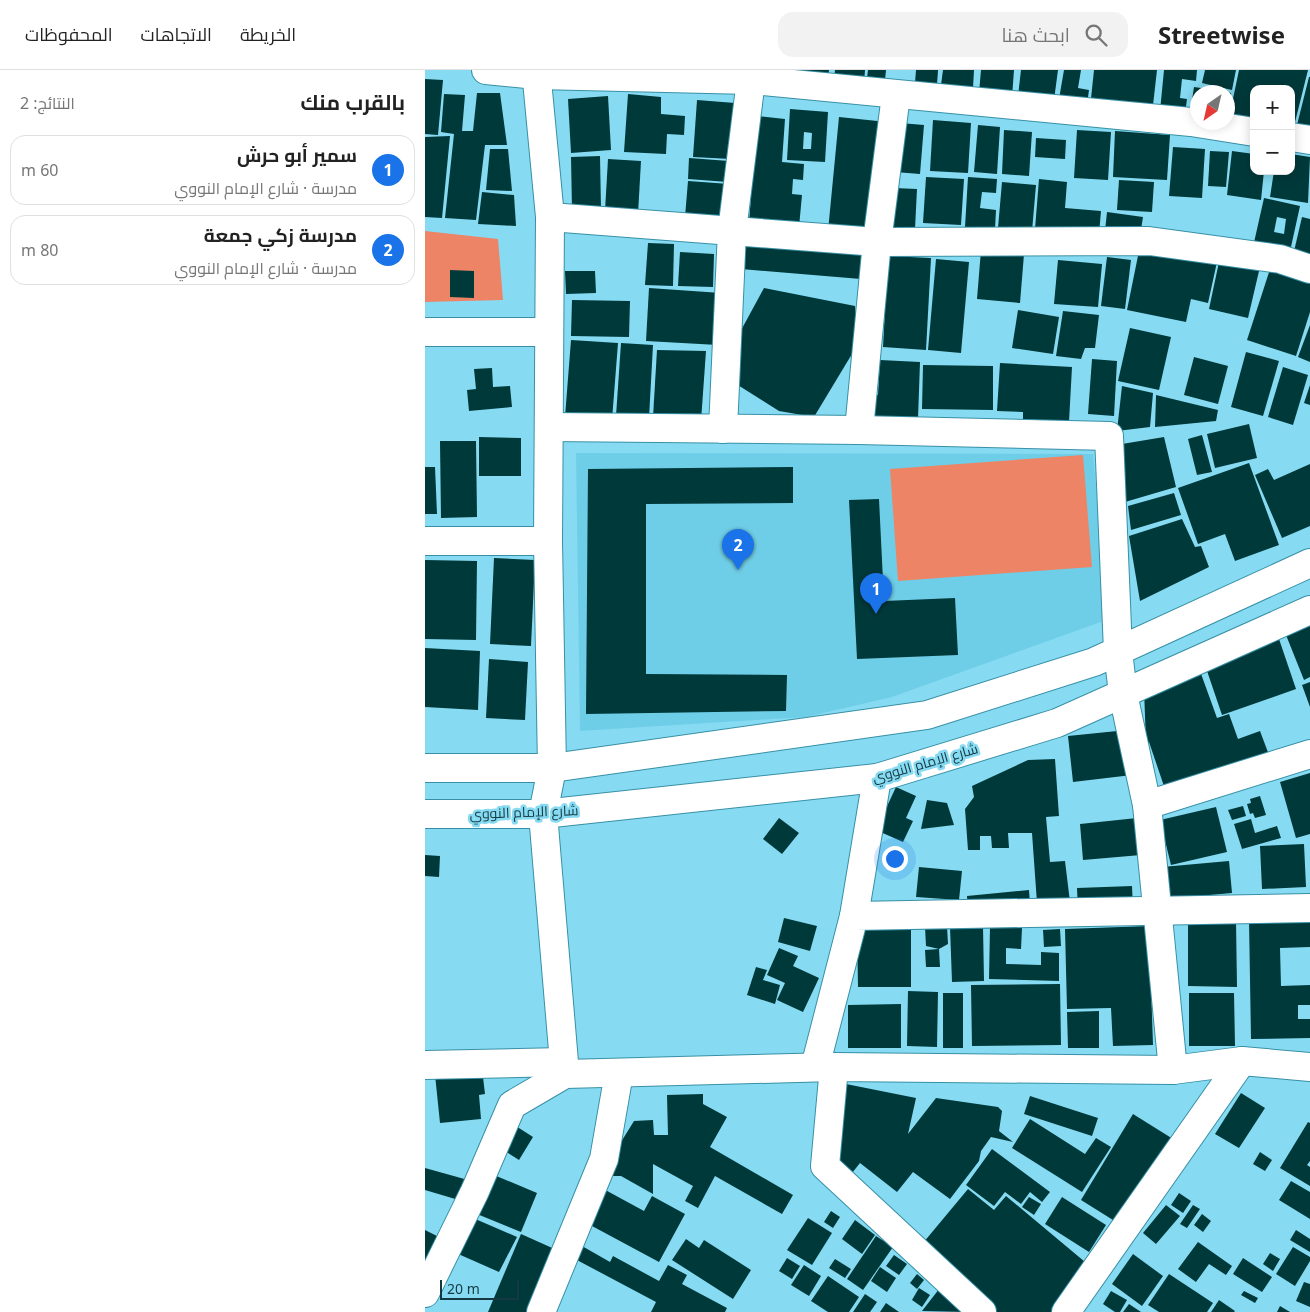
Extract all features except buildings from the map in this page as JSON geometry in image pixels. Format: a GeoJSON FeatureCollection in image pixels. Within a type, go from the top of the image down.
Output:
{"type":"FeatureCollection","features":[{"type":"Feature","properties":{"kind":"street"},"geometry":{"type":"LineString","coordinates":[[486,70],[751,80],[1191,122],[1250,131]]}},
{"type":"Feature","properties":{"kind":"street"},"geometry":{"type":"LineString","coordinates":[[536,72],[550,217],[548,541],[552,768],[543,814],[564,1068]]}},
{"type":"Feature","properties":{"kind":"street"},"geometry":{"type":"LineString","coordinates":[[723,429],[732,231],[751,80]]}},
{"type":"Feature","properties":{"kind":"street"},"geometry":{"type":"LineString","coordinates":[[859,430],[877,242],[896,95]]}},
{"type":"Feature","properties":{"kind":"street"},"geometry":{"type":"LineString","coordinates":[[1295,138],[1310,140]]}},
{"type":"Feature","properties":{"kind":"street"},"geometry":{"type":"LineString","coordinates":[[550,217],[877,242],[1149,241],[1280,259],[1310,268]]}},
{"type":"Feature","properties":{"kind":"street"},"geometry":{"type":"LineString","coordinates":[[425,332],[549,332]]}},
{"type":"Feature","properties":{"kind":"street"},"geometry":{"type":"LineString","coordinates":[[549,426],[859,430],[1109,436],[1118,651],[1123,694],[1147,805],[1173,1070]]}},
{"type":"Feature","properties":{"kind":"street"},"geometry":{"type":"LineString","coordinates":[[425,541],[548,541]]}},
{"type":"Feature","properties":{"kind":"street"},"geometry":{"type":"LineString","coordinates":[[425,768],[552,768],[927,715],[1094,662],[1310,563]]}},
{"type":"Feature","properties":{"kind":"street","name":"شارع الإمام النووي"},"geometry":{"type":"LineString","coordinates":[[425,814],[543,814],[877,778],[1057,723],[1310,610]]}},
{"type":"Feature","properties":{"kind":"street"},"geometry":{"type":"LineString","coordinates":[[1147,805],[1310,754]]}},
{"type":"Feature","properties":{"kind":"street"},"geometry":{"type":"LineString","coordinates":[[877,778],[854,916],[824,1067],[825,1166],[979,1311]]}},
{"type":"Feature","properties":{"kind":"street"},"geometry":{"type":"LineString","coordinates":[[854,916],[1310,908]]}},
{"type":"Feature","properties":{"kind":"street"},"geometry":{"type":"LineString","coordinates":[[425,1065],[564,1068],[619,1073],[824,1067],[1173,1070],[1242,1061],[1310,1067]]}},
{"type":"Feature","properties":{"kind":"street"},"geometry":{"type":"LineString","coordinates":[[1065,1312],[1242,1061]]}},
{"type":"Feature","properties":{"kind":"street"},"geometry":{"type":"LineString","coordinates":[[425,1293],[475,1191],[512,1105],[564,1068]]}},
{"type":"Feature","properties":{"kind":"street"},"geometry":{"type":"LineString","coordinates":[[541,1312],[604,1159],[619,1073]]}},
{"type":"Feature","properties":{"kind":"shaded area"},"geometry":{"type":"Polygon","coordinates":[[[425,231],[498,239],[503,300],[425,302],[425,231]]]}},
{"type":"Feature","properties":{"kind":"shaded area"},"geometry":{"type":"Polygon","coordinates":[[[576,453],[1093,454],[1109,619],[892,697],[806,717],[580,731],[576,453]]]}},
{"type":"Feature","properties":{"kind":"shaded area"},"geometry":{"type":"Polygon","coordinates":[[[1083,455],[1092,567],[898,581],[890,469],[1083,455]]]}},
{"type":"Feature","properties":{"kind":"place","name":"مدرسة زكي جمعة"},"geometry":{"type":"Point","coordinates":[738,570]}},
{"type":"Feature","properties":{"kind":"place","name":"سمير أبو حرش"},"geometry":{"type":"Point","coordinates":[876,614]}}]}
